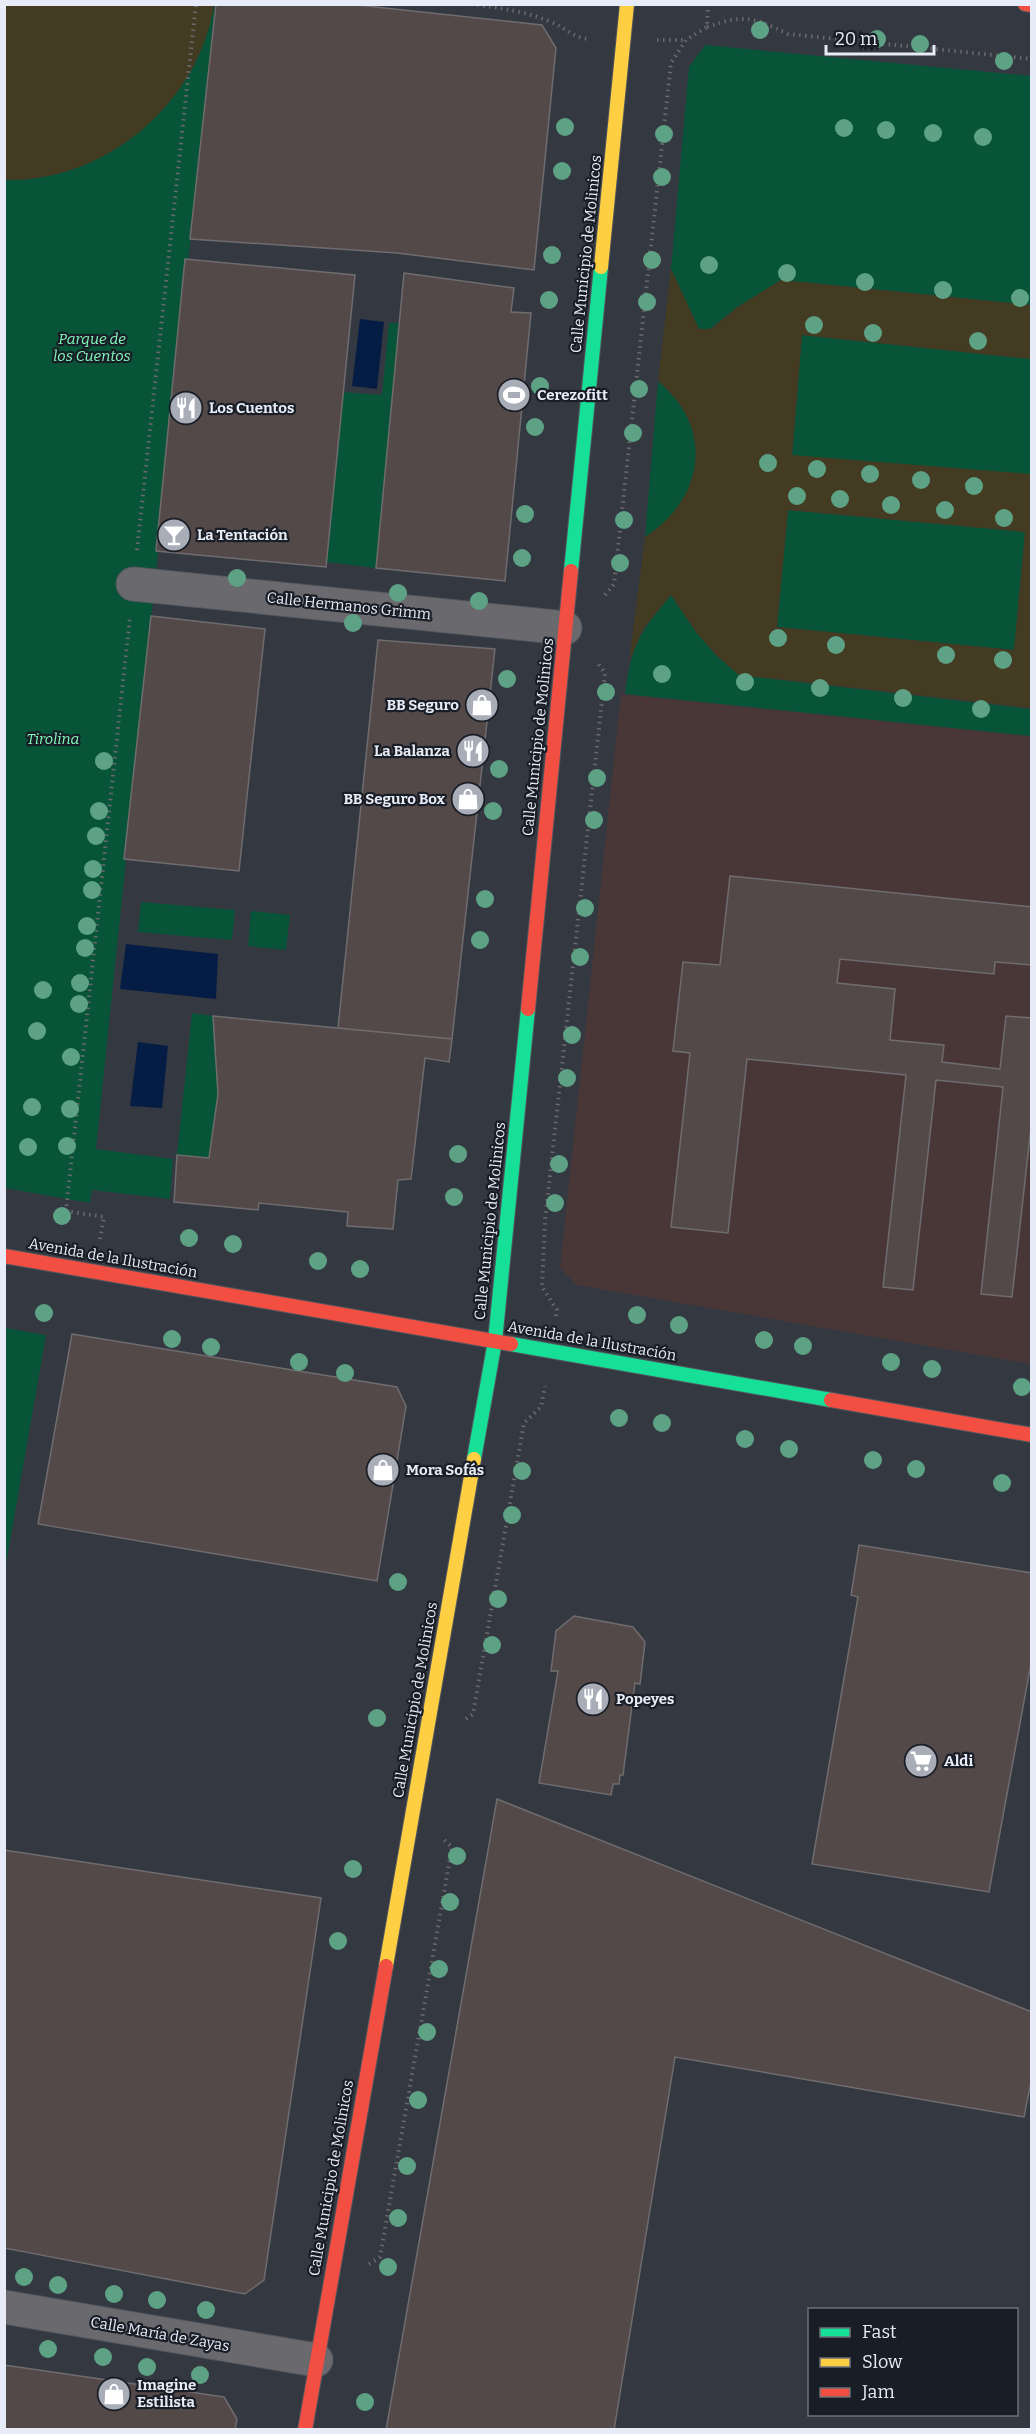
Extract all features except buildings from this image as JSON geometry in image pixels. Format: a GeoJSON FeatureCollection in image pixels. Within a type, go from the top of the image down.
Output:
{"type":"FeatureCollection","features":[{"type":"Feature","properties":{"kind":"street","name":"Calle Municipio de Molinicos"},"geometry":{"type":"LineString","coordinates":[[305,2430],[495,1341],[627,4]]}},
{"type":"Feature","properties":{"kind":"street"},"geometry":{"type":"LineString","coordinates":[[1024,4],[1032,5]]}},
{"type":"Feature","properties":{"kind":"street","name":"Calle Hermanos Grimm"},"geometry":{"type":"LineString","coordinates":[[133,584],[565,627]]}},
{"type":"Feature","properties":{"kind":"street","name":"Avenida de la Ilustración"},"geometry":{"type":"LineString","coordinates":[[4,1257],[1032,1435]]}},
{"type":"Feature","properties":{"kind":"street","name":"Calle María de Zayas"},"geometry":{"type":"LineString","coordinates":[[4,2307],[316,2360]]}},
{"type":"Feature","properties":{"kind":"path"},"geometry":{"type":"LineString","coordinates":[[94,1272],[105,1217],[66,1210],[196,4]]}},
{"type":"Feature","properties":{"kind":"path"},"geometry":{"type":"LineString","coordinates":[[471,4],[515,10],[553,22],[578,38],[686,40]]}},
{"type":"Feature","properties":{"kind":"path"},"geometry":{"type":"LineString","coordinates":[[707,27],[733,18],[756,19],[788,34],[1032,59]]}},
{"type":"Feature","properties":{"kind":"shaded area"},"geometry":{"type":"Polygon","coordinates":[[[621,694],[1031,736],[1031,1364],[577,1285],[560,1268],[621,694]]]}},
{"type":"Feature","properties":{"kind":"green space","name":"Parque de los Cuentos"},"geometry":{"type":"Polygon","coordinates":[[[215,5],[96,1149],[173,1159],[170,1199],[92,1190],[90,1203],[5,1188],[4,180],[33,179],[87,164],[134,136],[174,96],[190,73],[202,48],[215,5]]]}},
{"type":"Feature","properties":{"kind":"green space"},"geometry":{"type":"Polygon","coordinates":[[[705,45],[1031,76],[1031,305],[781,280],[736,308],[710,329],[699,329],[671,269],[689,67],[705,45]]]}},
{"type":"Feature","properties":{"kind":"green space"},"geometry":{"type":"Polygon","coordinates":[[[389,323],[399,323],[376,568],[326,562],[343,392],[382,395],[389,323]]]}},
{"type":"Feature","properties":{"kind":"green space"},"geometry":{"type":"Polygon","coordinates":[[[802,335],[1031,359],[1031,475],[792,456],[802,335]]]}},
{"type":"Feature","properties":{"kind":"green space"},"geometry":{"type":"Polygon","coordinates":[[[658,381],[676,400],[688,420],[695,441],[695,462],[691,483],[680,503],[665,521],[645,537],[658,381]]]}},
{"type":"Feature","properties":{"kind":"green space"},"geometry":{"type":"Polygon","coordinates":[[[788,510],[1025,532],[1014,650],[777,627],[788,510]]]}},
{"type":"Feature","properties":{"kind":"green space"},"geometry":{"type":"Polygon","coordinates":[[[671,595],[696,632],[716,655],[739,675],[1031,709],[1031,736],[625,694],[630,663],[639,640],[671,595]]]}},
{"type":"Feature","properties":{"kind":"green space"},"geometry":{"type":"Polygon","coordinates":[[[141,902],[235,910],[232,940],[138,932],[141,902]]]}},
{"type":"Feature","properties":{"kind":"green space"},"geometry":{"type":"Polygon","coordinates":[[[251,911],[290,915],[286,950],[248,946],[251,911]]]}},
{"type":"Feature","properties":{"kind":"green space"},"geometry":{"type":"Polygon","coordinates":[[[192,1013],[213,1016],[218,1094],[209,1158],[177,1155],[192,1013]]]}},
{"type":"Feature","properties":{"kind":"green space"},"geometry":{"type":"Polygon","coordinates":[[[4,1328],[46,1335],[5,1570],[4,1328]]]}},
{"type":"Feature","properties":{"kind":"sand"},"geometry":{"type":"Polygon","coordinates":[[[5,4],[214,5],[205,41],[189,74],[167,104],[141,130],[111,152],[78,167],[42,177],[5,180],[5,4]]]}},
{"type":"Feature","properties":{"kind":"sand"},"geometry":{"type":"Polygon","coordinates":[[[671,269],[699,329],[711,329],[736,308],[781,280],[1031,305],[1031,359],[802,335],[792,455],[1031,474],[1031,708],[739,675],[716,655],[696,632],[671,595],[643,629],[629,662],[645,537],[665,521],[680,503],[691,483],[695,462],[695,441],[688,420],[676,400],[658,381],[671,269]],[[788,510],[777,627],[1014,650],[1025,532],[788,510]]]}},
{"type":"Feature","properties":{"kind":"water"},"geometry":{"type":"Polygon","coordinates":[[[360,319],[384,322],[377,389],[352,386],[360,319]]]}},
{"type":"Feature","properties":{"kind":"water"},"geometry":{"type":"Polygon","coordinates":[[[126,944],[218,954],[216,999],[120,989],[126,944]]]}},
{"type":"Feature","properties":{"kind":"water"},"geometry":{"type":"Polygon","coordinates":[[[138,1042],[168,1046],[162,1108],[130,1106],[138,1042]]]}},
{"type":"Feature","properties":{"kind":"traffic: fast"},"geometry":{"type":"LineString","coordinates":[[571,571],[601,267]]}},
{"type":"Feature","properties":{"kind":"traffic: fast"},"geometry":{"type":"LineString","coordinates":[[474,1459],[495,1341],[528,1009]]}},
{"type":"Feature","properties":{"kind":"traffic: fast"},"geometry":{"type":"LineString","coordinates":[[511,1344],[831,1400]]}},
{"type":"Feature","properties":{"kind":"traffic: slow"},"geometry":{"type":"LineString","coordinates":[[601,267],[627,4]]}},
{"type":"Feature","properties":{"kind":"traffic: slow"},"geometry":{"type":"LineString","coordinates":[[386,1966],[474,1459]]}},
{"type":"Feature","properties":{"kind":"traffic: jam"},"geometry":{"type":"LineString","coordinates":[[1025,4],[1032,5]]}},
{"type":"Feature","properties":{"kind":"traffic: jam"},"geometry":{"type":"LineString","coordinates":[[528,1009],[571,571]]}},
{"type":"Feature","properties":{"kind":"traffic: jam"},"geometry":{"type":"LineString","coordinates":[[4,1256],[511,1344]]}},
{"type":"Feature","properties":{"kind":"traffic: jam"},"geometry":{"type":"LineString","coordinates":[[831,1400],[1032,1435]]}},
{"type":"Feature","properties":{"kind":"traffic: jam"},"geometry":{"type":"LineString","coordinates":[[305,2430],[386,1966]]}},
{"type":"Feature","properties":{"kind":"place","name":"Cerezofitt"},"geometry":{"type":"Point","coordinates":[514,395]}},
{"type":"Feature","properties":{"kind":"place","name":"Los Cuentos"},"geometry":{"type":"Point","coordinates":[186,408]}},
{"type":"Feature","properties":{"kind":"place","name":"La Tentación"},"geometry":{"type":"Point","coordinates":[174,535]}},
{"type":"Feature","properties":{"kind":"place","name":"BB Seguro"},"geometry":{"type":"Point","coordinates":[482,705]}},
{"type":"Feature","properties":{"kind":"place","name":"La Balanza"},"geometry":{"type":"Point","coordinates":[473,751]}},
{"type":"Feature","properties":{"kind":"place","name":"BB Seguro Box"},"geometry":{"type":"Point","coordinates":[468,799]}},
{"type":"Feature","properties":{"kind":"place","name":"Mora Sofás"},"geometry":{"type":"Point","coordinates":[383,1470]}},
{"type":"Feature","properties":{"kind":"place","name":"Popeyes"},"geometry":{"type":"Point","coordinates":[593,1699]}},
{"type":"Feature","properties":{"kind":"place","name":"Aldi"},"geometry":{"type":"Point","coordinates":[921,1761]}},
{"type":"Feature","properties":{"kind":"place","name":"Imagine Estilista"},"geometry":{"type":"Point","coordinates":[114,2394]}},
{"type":"Feature","properties":{"kind":"park label","name":"Tirolina"},"geometry":{"type":"Point","coordinates":[53,739]}}]}
